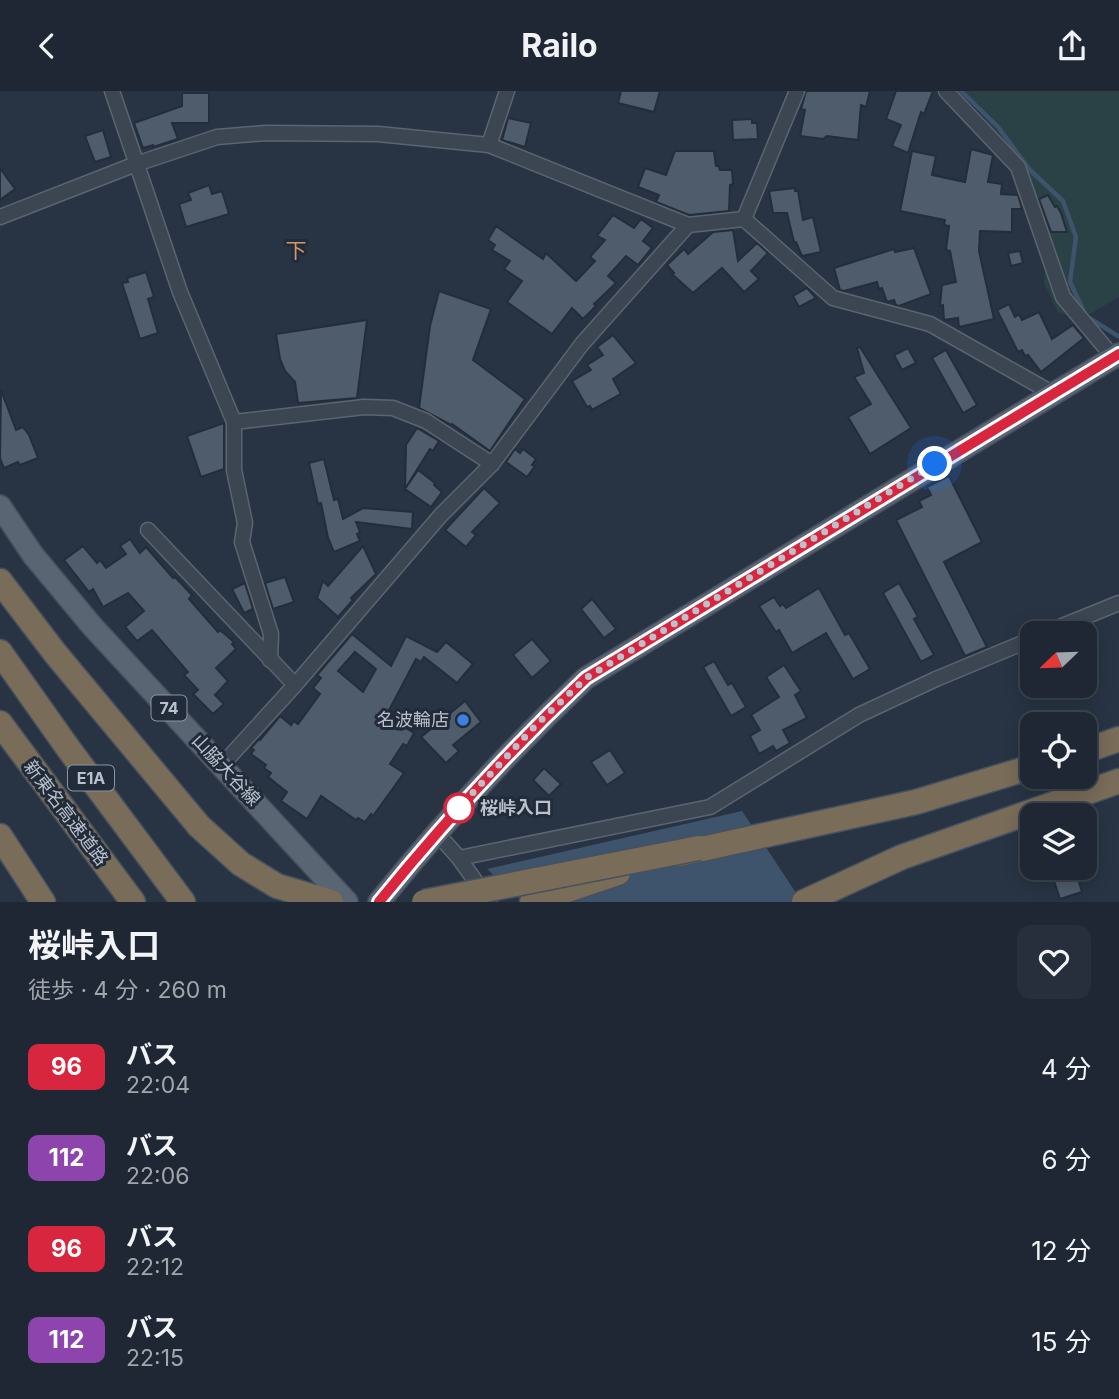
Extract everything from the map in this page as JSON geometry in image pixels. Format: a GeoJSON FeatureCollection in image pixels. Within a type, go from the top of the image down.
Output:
{"type":"FeatureCollection","features":[{"type":"Feature","properties":{"kind":"highway"},"geometry":{"type":"LineString","coordinates":[[0,581],[80,683],[199,826],[241,864],[277,886],[331,902]]}},
{"type":"Feature","properties":{"kind":"highway","name":"E1A"},"geometry":{"type":"LineString","coordinates":[[0,652],[183,902]]}},
{"type":"Feature","properties":{"kind":"highway","name":"新東名高速道路"},"geometry":{"type":"LineString","coordinates":[[0,723],[133,902]]}},
{"type":"Feature","properties":{"kind":"highway"},"geometry":{"type":"LineString","coordinates":[[1097,747],[1119,739]]}},
{"type":"Feature","properties":{"kind":"highway"},"geometry":{"type":"LineString","coordinates":[[424,902],[778,834],[916,802],[1020,771]]}},
{"type":"Feature","properties":{"kind":"highway"},"geometry":{"type":"LineString","coordinates":[[806,901],[902,857],[1119,781]]}},
{"type":"Feature","properties":{"kind":"highway"},"geometry":{"type":"LineString","coordinates":[[0,836],[38,894]]}},
{"type":"Feature","properties":{"kind":"highway"},"geometry":{"type":"LineString","coordinates":[[532,902],[699,848]]}},
{"type":"Feature","properties":{"kind":"main road"},"geometry":{"type":"LineString","coordinates":[[379,902],[436,832],[538,723],[586,678],[1116,355]]}},
{"type":"Feature","properties":{"kind":"main road","name":"山脇大谷線"},"geometry":{"type":"LineString","coordinates":[[0,506],[33,555],[92,626],[347,902]]}},
{"type":"Feature","properties":{"kind":"street"},"geometry":{"type":"LineString","coordinates":[[112,91],[180,292],[234,422],[234,470],[245,523],[242,542],[271,634],[270,660]]}},
{"type":"Feature","properties":{"kind":"street"},"geometry":{"type":"LineString","coordinates":[[489,145],[507,91]]}},
{"type":"Feature","properties":{"kind":"street"},"geometry":{"type":"LineString","coordinates":[[744,219],[797,91]]}},
{"type":"Feature","properties":{"kind":"street"},"geometry":{"type":"LineString","coordinates":[[946,91],[1018,167],[1063,297],[1116,355]]}},
{"type":"Feature","properties":{"kind":"street"},"geometry":{"type":"LineString","coordinates":[[0,217],[136,164],[217,137],[266,133],[378,134],[489,145],[688,225],[744,219],[833,298],[930,324],[1052,393]]}},
{"type":"Feature","properties":{"kind":"street"},"geometry":{"type":"LineString","coordinates":[[222,765],[295,685],[441,515],[492,464],[582,344],[688,225]]}},
{"type":"Feature","properties":{"kind":"street"},"geometry":{"type":"LineString","coordinates":[[234,422],[364,407],[393,408],[426,421],[492,464]]}},
{"type":"Feature","properties":{"kind":"street"},"geometry":{"type":"LineString","coordinates":[[148,530],[295,685]]}},
{"type":"Feature","properties":{"kind":"street"},"geometry":{"type":"LineString","coordinates":[[1075,621],[1119,603]]}},
{"type":"Feature","properties":{"kind":"street"},"geometry":{"type":"LineString","coordinates":[[459,858],[710,807],[859,715],[1020,644]]}},
{"type":"Feature","properties":{"kind":"street"},"geometry":{"type":"LineString","coordinates":[[436,832],[459,858],[490,902]]}},
{"type":"Feature","properties":{"kind":"green space"},"geometry":{"type":"Polygon","coordinates":[[[964,91],[1119,91],[1119,297],[1079,320],[1058,312],[1044,283],[1047,239],[1010,152],[964,91]]]}},
{"type":"Feature","properties":{"kind":"water"},"geometry":{"type":"Polygon","coordinates":[[[742,811],[802,902],[523,902],[487,869],[742,811]]]}},
{"type":"Feature","properties":{"kind":"building"},"geometry":{"type":"Polygon","coordinates":[[[621,91],[660,91],[654,112],[618,103],[621,91]]]}},
{"type":"Feature","properties":{"kind":"building"},"geometry":{"type":"Polygon","coordinates":[[[806,91],[870,91],[866,107],[861,105],[858,140],[800,136],[805,110],[801,109],[806,91]]]}},
{"type":"Feature","properties":{"kind":"building"},"geometry":{"type":"Polygon","coordinates":[[[896,91],[933,91],[924,114],[921,112],[908,153],[892,146],[901,125],[886,119],[896,91]]]}},
{"type":"Feature","properties":{"kind":"building"},"geometry":{"type":"Polygon","coordinates":[[[182,93],[209,93],[209,123],[172,123],[178,139],[143,148],[134,123],[182,106],[182,93]]]}},
{"type":"Feature","properties":{"kind":"building"},"geometry":{"type":"Polygon","coordinates":[[[508,118],[531,123],[525,147],[502,140],[508,118]]]}},
{"type":"Feature","properties":{"kind":"building"},"geometry":{"type":"Polygon","coordinates":[[[752,119],[752,123],[757,123],[758,139],[733,140],[732,120],[752,119]]]}},
{"type":"Feature","properties":{"kind":"building"},"geometry":{"type":"Polygon","coordinates":[[[103,130],[111,157],[95,162],[85,136],[103,130]]]}},
{"type":"Feature","properties":{"kind":"building"},"geometry":{"type":"Polygon","coordinates":[[[971,149],[993,155],[988,182],[1002,184],[1001,194],[1018,195],[1022,209],[1012,209],[1012,232],[980,231],[979,251],[994,319],[959,327],[958,318],[944,320],[943,305],[940,306],[942,285],[956,282],[950,251],[946,250],[949,226],[944,225],[945,220],[900,211],[912,151],[936,156],[932,175],[965,182],[971,149]]]}},
{"type":"Feature","properties":{"kind":"building"},"geometry":{"type":"Polygon","coordinates":[[[675,151],[714,151],[716,166],[719,166],[720,170],[732,170],[729,211],[689,215],[656,202],[659,195],[638,187],[645,168],[666,175],[675,151]]]}},
{"type":"Feature","properties":{"kind":"building"},"geometry":{"type":"Polygon","coordinates":[[[0,168],[15,189],[0,200],[0,168]]]}},
{"type":"Feature","properties":{"kind":"building"},"geometry":{"type":"Polygon","coordinates":[[[209,185],[212,194],[222,191],[229,214],[186,227],[179,204],[191,200],[188,193],[209,185]]]}},
{"type":"Feature","properties":{"kind":"building"},"geometry":{"type":"Polygon","coordinates":[[[795,188],[795,191],[798,191],[803,220],[813,217],[821,252],[802,256],[794,242],[787,213],[773,213],[769,191],[795,188]]]}},
{"type":"Feature","properties":{"kind":"building"},"geometry":{"type":"Polygon","coordinates":[[[1048,195],[1061,213],[1067,232],[1051,232],[1039,199],[1048,195]]]}},
{"type":"Feature","properties":{"kind":"building"},"geometry":{"type":"Polygon","coordinates":[[[613,215],[634,228],[641,219],[653,228],[643,241],[652,248],[638,265],[626,256],[608,276],[616,283],[583,319],[572,308],[552,334],[507,302],[522,281],[504,269],[510,261],[492,250],[495,245],[488,240],[496,226],[543,259],[546,253],[576,281],[595,261],[590,257],[605,240],[597,236],[613,215]]]}},
{"type":"Feature","properties":{"kind":"building"},"geometry":{"type":"Polygon","coordinates":[[[733,230],[738,261],[757,243],[768,253],[751,271],[759,279],[744,292],[722,268],[693,293],[672,274],[674,273],[667,265],[684,249],[688,254],[713,232],[733,230]]]}},
{"type":"Feature","properties":{"kind":"building"},"geometry":{"type":"Polygon","coordinates":[[[914,248],[931,294],[899,306],[894,300],[887,302],[877,282],[840,290],[834,268],[894,249],[895,252],[914,248]]]}},
{"type":"Feature","properties":{"kind":"building"},"geometry":{"type":"Polygon","coordinates":[[[1020,251],[1023,263],[1011,266],[1008,253],[1020,251]]]}},
{"type":"Feature","properties":{"kind":"building"},"geometry":{"type":"Polygon","coordinates":[[[146,272],[154,297],[148,299],[158,333],[140,339],[122,283],[128,282],[127,278],[146,272]]]}},
{"type":"Feature","properties":{"kind":"building"},"geometry":{"type":"Polygon","coordinates":[[[807,288],[816,298],[799,307],[793,296],[807,288]]]}},
{"type":"Feature","properties":{"kind":"building"},"geometry":{"type":"Polygon","coordinates":[[[439,291],[491,309],[473,360],[525,399],[490,451],[452,424],[419,408],[430,326],[439,291]]]}},
{"type":"Feature","properties":{"kind":"building"},"geometry":{"type":"Polygon","coordinates":[[[1009,304],[1015,317],[1019,314],[1022,320],[1039,312],[1052,339],[1073,325],[1084,338],[1041,372],[1028,355],[1025,356],[1022,350],[1018,352],[997,310],[1009,304]]]}},
{"type":"Feature","properties":{"kind":"building"},"geometry":{"type":"Polygon","coordinates":[[[367,320],[357,398],[298,403],[295,382],[285,371],[280,359],[276,334],[367,320]]]}},
{"type":"Feature","properties":{"kind":"building"},"geometry":{"type":"Polygon","coordinates":[[[613,335],[636,363],[613,379],[621,394],[592,410],[590,406],[587,407],[572,381],[591,370],[587,365],[603,355],[597,347],[613,335]]]}},
{"type":"Feature","properties":{"kind":"building"},"geometry":{"type":"Polygon","coordinates":[[[860,347],[911,428],[870,454],[848,417],[871,404],[854,377],[864,373],[857,348],[860,347]]]}},
{"type":"Feature","properties":{"kind":"building"},"geometry":{"type":"Polygon","coordinates":[[[908,348],[916,363],[902,370],[894,355],[908,348]]]}},
{"type":"Feature","properties":{"kind":"building"},"geometry":{"type":"Polygon","coordinates":[[[946,350],[977,405],[963,413],[932,358],[946,350]]]}},
{"type":"Feature","properties":{"kind":"building"},"geometry":{"type":"Polygon","coordinates":[[[1,390],[16,430],[23,427],[38,458],[4,468],[0,458],[1,390]]]}},
{"type":"Feature","properties":{"kind":"building"},"geometry":{"type":"Polygon","coordinates":[[[224,423],[224,469],[201,477],[187,436],[224,423]]]}},
{"type":"Feature","properties":{"kind":"building"},"geometry":{"type":"Polygon","coordinates":[[[417,428],[439,441],[433,451],[430,449],[405,489],[406,445],[417,428]]]}},
{"type":"Feature","properties":{"kind":"building"},"geometry":{"type":"Polygon","coordinates":[[[515,449],[520,453],[523,449],[536,459],[532,465],[535,466],[527,477],[506,462],[515,449]]]}},
{"type":"Feature","properties":{"kind":"building"},"geometry":{"type":"Polygon","coordinates":[[[324,459],[334,500],[338,499],[343,519],[363,508],[413,512],[412,529],[356,522],[360,541],[334,552],[328,538],[321,503],[318,504],[309,463],[324,459]]]}},
{"type":"Feature","properties":{"kind":"building"},"geometry":{"type":"Polygon","coordinates":[[[418,470],[442,492],[431,507],[405,489],[418,470]]]}},
{"type":"Feature","properties":{"kind":"building"},"geometry":{"type":"Polygon","coordinates":[[[949,476],[982,542],[944,562],[987,647],[965,656],[896,520],[922,507],[919,501],[931,495],[927,487],[949,476]]]}},
{"type":"Feature","properties":{"kind":"building"},"geometry":{"type":"Polygon","coordinates":[[[484,488],[500,503],[472,532],[476,535],[466,547],[445,530],[484,488]]]}},
{"type":"Feature","properties":{"kind":"building"},"geometry":{"type":"Polygon","coordinates":[[[130,539],[140,553],[146,547],[192,595],[189,599],[218,632],[220,630],[234,642],[232,644],[236,649],[216,668],[228,681],[215,695],[224,704],[213,714],[193,694],[198,690],[184,675],[188,672],[152,630],[137,641],[125,627],[144,611],[128,593],[103,607],[93,589],[89,592],[64,560],[83,546],[97,563],[100,560],[106,568],[126,554],[120,546],[130,539]]]}},
{"type":"Feature","properties":{"kind":"building"},"geometry":{"type":"Polygon","coordinates":[[[363,546],[376,574],[351,598],[353,600],[338,617],[317,598],[323,581],[328,586],[363,546]]]}},
{"type":"Feature","properties":{"kind":"building"},"geometry":{"type":"Polygon","coordinates":[[[285,577],[294,602],[273,609],[265,583],[285,577]]]}},
{"type":"Feature","properties":{"kind":"building"},"geometry":{"type":"Polygon","coordinates":[[[245,583],[253,609],[244,613],[232,589],[245,583]]]}},
{"type":"Feature","properties":{"kind":"building"},"geometry":{"type":"Polygon","coordinates":[[[899,583],[918,617],[914,619],[934,655],[921,662],[883,593],[899,583]]]}},
{"type":"Feature","properties":{"kind":"building"},"geometry":{"type":"Polygon","coordinates":[[[819,588],[845,635],[849,633],[870,669],[853,679],[826,633],[792,653],[779,630],[776,632],[759,606],[774,597],[780,606],[783,604],[786,608],[819,588]]]}},
{"type":"Feature","properties":{"kind":"building"},"geometry":{"type":"Polygon","coordinates":[[[592,599],[616,629],[604,638],[581,609],[592,599]]]}},
{"type":"Feature","properties":{"kind":"building"},"geometry":{"type":"Polygon","coordinates":[[[352,634],[391,666],[406,636],[437,652],[446,642],[473,664],[457,683],[424,657],[421,662],[416,659],[386,716],[414,733],[407,746],[403,744],[390,764],[404,773],[373,816],[371,814],[365,822],[358,818],[356,820],[321,796],[307,819],[281,801],[287,792],[268,777],[271,773],[264,768],[266,765],[251,754],[254,750],[251,748],[280,716],[291,725],[294,721],[298,724],[320,694],[313,688],[321,678],[317,675],[352,634]],[[355,652],[338,671],[363,692],[376,669],[355,652]]]}},
{"type":"Feature","properties":{"kind":"building"},"geometry":{"type":"Polygon","coordinates":[[[532,639],[551,661],[532,678],[513,655],[532,639]]]}},
{"type":"Feature","properties":{"kind":"building"},"geometry":{"type":"Polygon","coordinates":[[[714,661],[728,685],[732,683],[746,707],[731,716],[703,667],[714,661]]]}},
{"type":"Feature","properties":{"kind":"building"},"geometry":{"type":"Polygon","coordinates":[[[784,665],[801,691],[795,695],[807,718],[783,730],[790,743],[776,751],[773,746],[759,754],[750,736],[760,730],[751,715],[779,697],[766,677],[784,665]]]}},
{"type":"Feature","properties":{"kind":"building"},"geometry":{"type":"Polygon","coordinates":[[[465,701],[481,722],[453,745],[459,751],[446,763],[421,737],[465,701]]]}},
{"type":"Feature","properties":{"kind":"building"},"geometry":{"type":"Polygon","coordinates":[[[610,750],[625,773],[607,785],[591,762],[610,750]]]}},
{"type":"Feature","properties":{"kind":"building"},"geometry":{"type":"Polygon","coordinates":[[[544,768],[561,784],[549,796],[533,780],[544,768]]]}},
{"type":"Feature","properties":{"kind":"building"},"geometry":{"type":"Polygon","coordinates":[[[1054,880],[1078,880],[1082,892],[1060,899],[1054,880]]]}},
{"type":"Feature","properties":{"kind":"waterway"},"geometry":{"type":"LineString","coordinates":[[961,91],[998,127],[1030,170],[1063,201],[1076,237],[1070,282],[1086,316],[1118,336]]}},
{"type":"Feature","properties":{"kind":"bus line","name":"96"},"geometry":{"type":"LineString","coordinates":[[379,902],[436,832],[538,723],[586,678],[1119,354]]}},
{"type":"Feature","properties":{"kind":"place","name":"名波輪店"},"geometry":{"type":"Point","coordinates":[463,720]}},
{"type":"Feature","properties":{"kind":"place","name":"桜峠入口"},"geometry":{"type":"Point","coordinates":[459,808]}},
{"type":"Feature","properties":{"kind":"district","name":"下"},"geometry":{"type":"Point","coordinates":[296,251]}},
{"type":"Feature","properties":{"kind":"route"},"geometry":{"type":"LineString","coordinates":[[459,808],[453,814],[538,723],[586,678],[935,464]]}}]}
